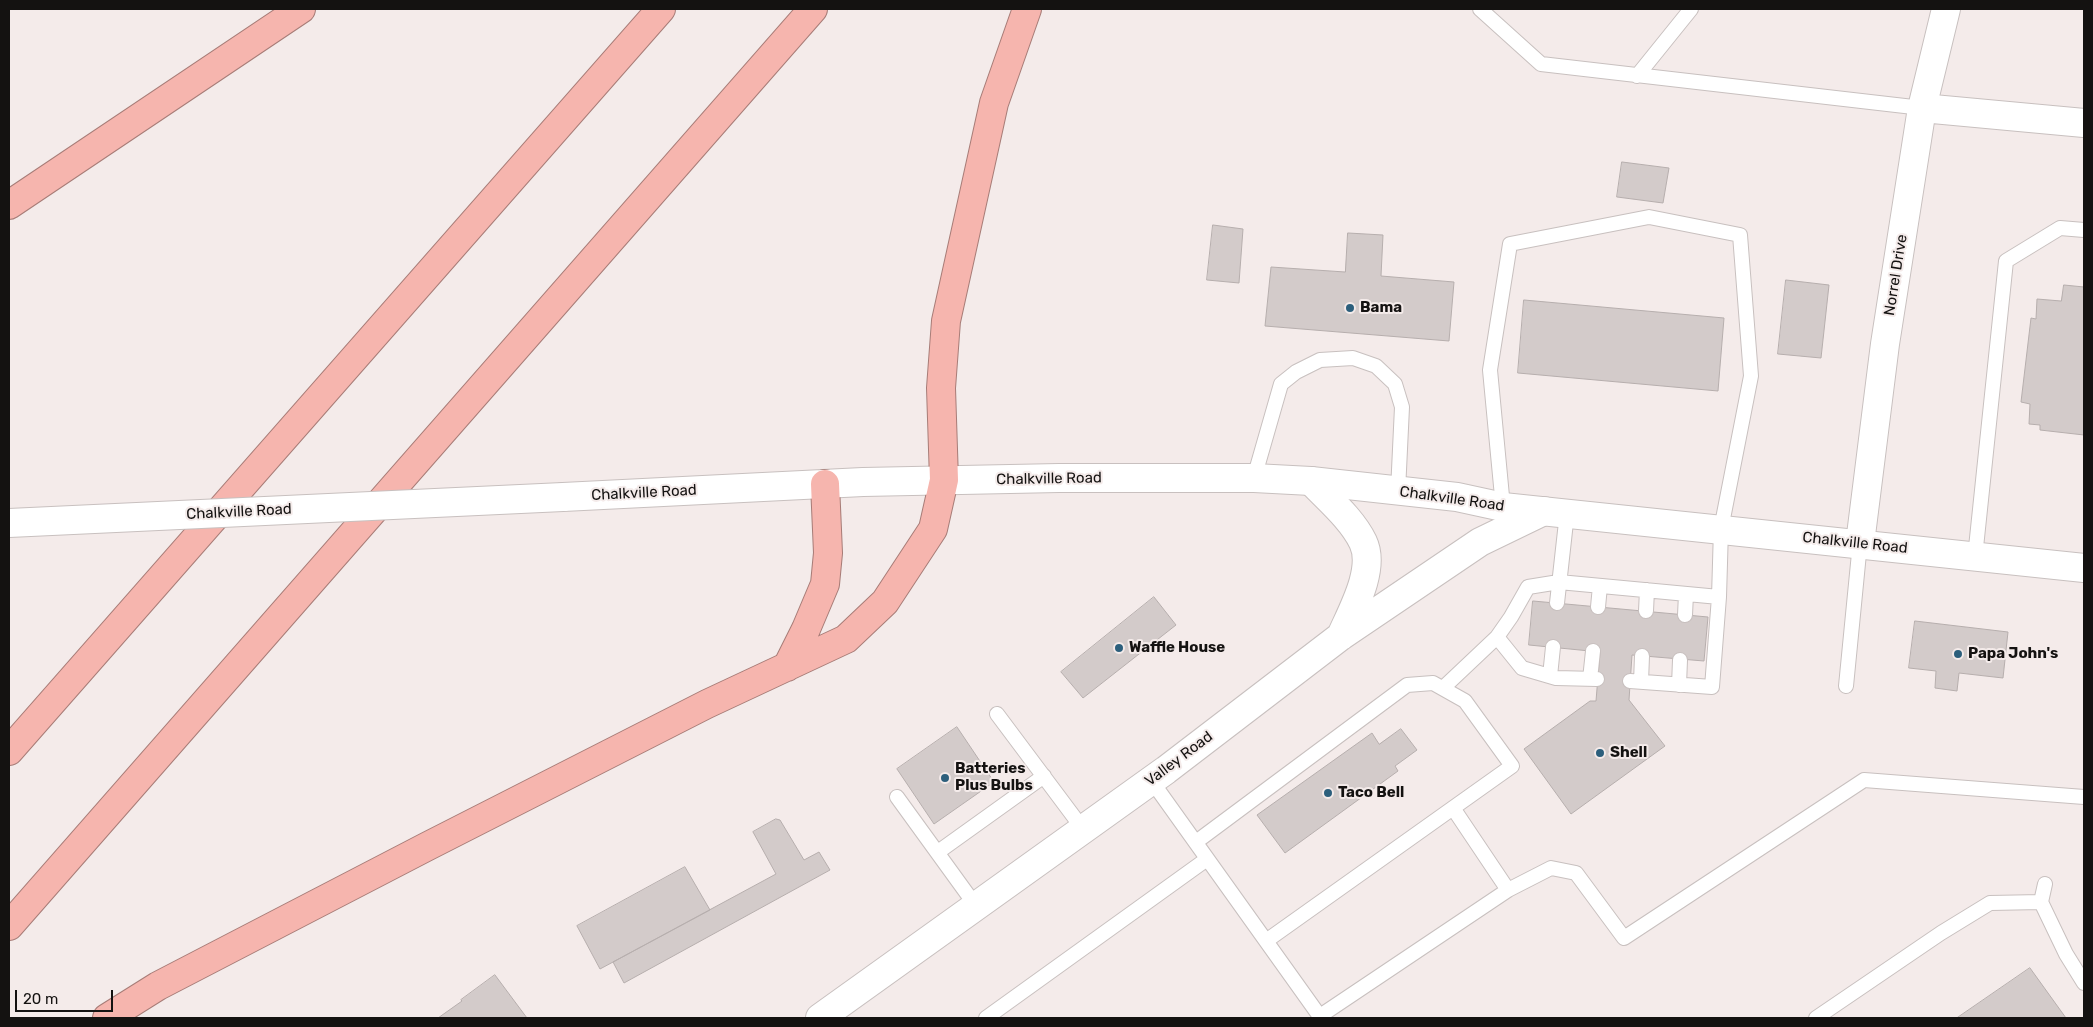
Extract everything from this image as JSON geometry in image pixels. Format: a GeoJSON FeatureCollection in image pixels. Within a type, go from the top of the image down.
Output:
{"type":"FeatureCollection","features":[{"type":"Feature","properties":{"kind":"highway"},"geometry":{"type":"LineString","coordinates":[[9,205],[301,9]]}},
{"type":"Feature","properties":{"kind":"highway"},"geometry":{"type":"LineString","coordinates":[[9,752],[661,9]]}},
{"type":"Feature","properties":{"kind":"highway"},"geometry":{"type":"LineString","coordinates":[[9,926],[813,9]]}},
{"type":"Feature","properties":{"kind":"highway"},"geometry":{"type":"LineString","coordinates":[[106,1018],[158,986],[428,846],[707,704],[846,639],[886,602],[933,528],[944,480],[941,388],[946,321],[994,103],[1028,9]]}},
{"type":"Feature","properties":{"kind":"highway"},"geometry":{"type":"LineString","coordinates":[[787,667],[825,584],[828,554],[825,484]]}},
{"type":"Feature","properties":{"kind":"main road","name":"Norrel Drive"},"geometry":{"type":"LineString","coordinates":[[1860,543],[1885,344],[1922,108],[1946,9]]}},
{"type":"Feature","properties":{"kind":"main road"},"geometry":{"type":"LineString","coordinates":[[1922,108],[2084,123]]}},
{"type":"Feature","properties":{"kind":"main road","name":"Chalkville Road"},"geometry":{"type":"LineString","coordinates":[[9,523],[825,484],[944,480],[1254,478],[1311,481],[1398,490],[1457,497],[1503,507],[1721,528],[2084,568]]}},
{"type":"Feature","properties":{"kind":"main road"},"geometry":{"type":"LineString","coordinates":[[1311,481],[1348,520],[1364,543],[1367,564],[1362,586],[1341,636]]}},
{"type":"Feature","properties":{"kind":"main road","name":"Valley Road"},"geometry":{"type":"LineString","coordinates":[[820,1018],[1151,780],[1341,636],[1480,542],[1556,512]]}},
{"type":"Feature","properties":{"kind":"lane"},"geometry":{"type":"LineString","coordinates":[[1480,9],[1541,64],[1922,108]]}},
{"type":"Feature","properties":{"kind":"lane"},"geometry":{"type":"LineString","coordinates":[[1637,76],[1691,9]]}},
{"type":"Feature","properties":{"kind":"lane"},"geometry":{"type":"LineString","coordinates":[[1503,507],[1490,370],[1510,244],[1649,217],[1740,235],[1751,376],[1721,528],[1712,687],[1635,681],[1642,656]]}},
{"type":"Feature","properties":{"kind":"lane"},"geometry":{"type":"LineString","coordinates":[[1975,557],[2006,261],[2060,228],[2084,230]]}},
{"type":"Feature","properties":{"kind":"lane"},"geometry":{"type":"LineString","coordinates":[[1254,478],[1281,384],[1296,372],[1320,360],[1353,358],[1376,366],[1395,384],[1402,407],[1398,490]]}},
{"type":"Feature","properties":{"kind":"lane"},"geometry":{"type":"LineString","coordinates":[[1556,512],[1559,582],[1557,603]]}},
{"type":"Feature","properties":{"kind":"lane"},"geometry":{"type":"LineString","coordinates":[[1846,686],[1860,543]]}},
{"type":"Feature","properties":{"kind":"lane"},"geometry":{"type":"LineString","coordinates":[[1443,688],[1497,637],[1528,587],[1559,582],[1718,597]]}},
{"type":"Feature","properties":{"kind":"lane"},"geometry":{"type":"LineString","coordinates":[[1598,607],[1600,586]]}},
{"type":"Feature","properties":{"kind":"lane"},"geometry":{"type":"LineString","coordinates":[[1646,612],[1647,590]]}},
{"type":"Feature","properties":{"kind":"lane"},"geometry":{"type":"LineString","coordinates":[[1685,615],[1686,594]]}},
{"type":"Feature","properties":{"kind":"lane"},"geometry":{"type":"LineString","coordinates":[[1497,637],[1522,668],[1550,676],[1594,679],[1593,651]]}},
{"type":"Feature","properties":{"kind":"lane"},"geometry":{"type":"LineString","coordinates":[[1550,676],[1553,647]]}},
{"type":"Feature","properties":{"kind":"lane"},"geometry":{"type":"LineString","coordinates":[[1679,685],[1680,660]]}},
{"type":"Feature","properties":{"kind":"lane"},"geometry":{"type":"LineString","coordinates":[[1196,842],[1408,685],[1433,683],[1465,701],[1512,766],[1266,941]]}},
{"type":"Feature","properties":{"kind":"lane"},"geometry":{"type":"LineString","coordinates":[[998,714],[1083,829]]}},
{"type":"Feature","properties":{"kind":"lane"},"geometry":{"type":"LineString","coordinates":[[938,852],[1044,776]]}},
{"type":"Feature","properties":{"kind":"lane"},"geometry":{"type":"LineString","coordinates":[[1151,780],[1320,1017],[1508,890],[1551,868],[1576,873],[1624,938],[1864,780],[2084,797]]}},
{"type":"Feature","properties":{"kind":"lane"},"geometry":{"type":"LineString","coordinates":[[897,797],[976,906]]}},
{"type":"Feature","properties":{"kind":"lane"},"geometry":{"type":"LineString","coordinates":[[1453,808],[1508,890]]}},
{"type":"Feature","properties":{"kind":"lane"},"geometry":{"type":"LineString","coordinates":[[986,1018],[1208,859]]}},
{"type":"Feature","properties":{"kind":"lane"},"geometry":{"type":"LineString","coordinates":[[2045,884],[2040,902],[2066,954],[2084,983]]}},
{"type":"Feature","properties":{"kind":"lane"},"geometry":{"type":"LineString","coordinates":[[1816,1018],[1941,933],[1990,903],[2040,902]]}},
{"type":"Feature","properties":{"kind":"building"},"geometry":{"type":"Polygon","coordinates":[[[1622,162],[1669,168],[1663,203],[1617,197],[1622,162]]]}},
{"type":"Feature","properties":{"kind":"building"},"geometry":{"type":"Polygon","coordinates":[[[1213,225],[1243,229],[1239,283],[1207,280],[1213,225]]]}},
{"type":"Feature","properties":{"kind":"building"},"geometry":{"type":"Polygon","coordinates":[[[1348,233],[1383,235],[1381,276],[1454,282],[1449,341],[1265,326],[1271,267],[1345,272],[1348,233]]]}},
{"type":"Feature","properties":{"kind":"building"},"geometry":{"type":"Polygon","coordinates":[[[1786,280],[1829,285],[1821,358],[1778,354],[1786,280]]]}},
{"type":"Feature","properties":{"kind":"building"},"geometry":{"type":"Polygon","coordinates":[[[2064,285],[2084,287],[2084,435],[2040,430],[2040,425],[2029,424],[2030,404],[2021,402],[2031,318],[2036,319],[2037,299],[2061,301],[2064,285]]]}},
{"type":"Feature","properties":{"kind":"building"},"geometry":{"type":"Polygon","coordinates":[[[1524,300],[1724,318],[1718,391],[1518,373],[1524,300]]]}},
{"type":"Feature","properties":{"kind":"building"},"geometry":{"type":"Polygon","coordinates":[[[1154,597],[1176,625],[1083,698],[1061,672],[1154,597]]]}},
{"type":"Feature","properties":{"kind":"building"},"geometry":{"type":"Polygon","coordinates":[[[1533,601],[1708,617],[1704,661],[1632,655],[1629,700],[1665,746],[1571,814],[1524,749],[1590,701],[1596,701],[1600,652],[1529,645],[1533,601]]]}},
{"type":"Feature","properties":{"kind":"building"},"geometry":{"type":"Polygon","coordinates":[[[1915,621],[2008,632],[2003,678],[1959,673],[1957,691],[1935,688],[1936,671],[1909,668],[1915,621]]]}},
{"type":"Feature","properties":{"kind":"building"},"geometry":{"type":"Polygon","coordinates":[[[957,727],[994,782],[934,824],[897,769],[957,727]]]}},
{"type":"Feature","properties":{"kind":"building","name":"Taco Bell"},"geometry":{"type":"Polygon","coordinates":[[[1401,729],[1417,750],[1395,766],[1398,771],[1285,853],[1257,815],[1372,733],[1379,744],[1401,729]]]}},
{"type":"Feature","properties":{"kind":"building"},"geometry":{"type":"Polygon","coordinates":[[[776,819],[780,820],[804,860],[819,852],[830,870],[624,983],[613,962],[776,874],[753,832],[776,819]]]}},
{"type":"Feature","properties":{"kind":"building"},"geometry":{"type":"Polygon","coordinates":[[[685,867],[710,910],[600,969],[577,926],[685,867]]]}},
{"type":"Feature","properties":{"kind":"building"},"geometry":{"type":"Polygon","coordinates":[[[2030,968],[2066,1018],[1957,1018],[2030,968]]]}},
{"type":"Feature","properties":{"kind":"building"},"geometry":{"type":"Polygon","coordinates":[[[495,975],[527,1018],[438,1018],[462,1001],[495,975]]]}},
{"type":"Feature","properties":{"kind":"place","name":"Bama"},"geometry":{"type":"Point","coordinates":[1350,308]}},
{"type":"Feature","properties":{"kind":"place","name":"Waffle House"},"geometry":{"type":"Point","coordinates":[1119,648]}},
{"type":"Feature","properties":{"kind":"place","name":"Papa John's"},"geometry":{"type":"Point","coordinates":[1958,654]}},
{"type":"Feature","properties":{"kind":"place","name":"Shell"},"geometry":{"type":"Point","coordinates":[1600,753]}},
{"type":"Feature","properties":{"kind":"place","name":"Batteries Plus Bulbs"},"geometry":{"type":"Point","coordinates":[945,778]}},
{"type":"Feature","properties":{"kind":"place","name":"Taco Bell"},"geometry":{"type":"Point","coordinates":[1328,793]}}]}
